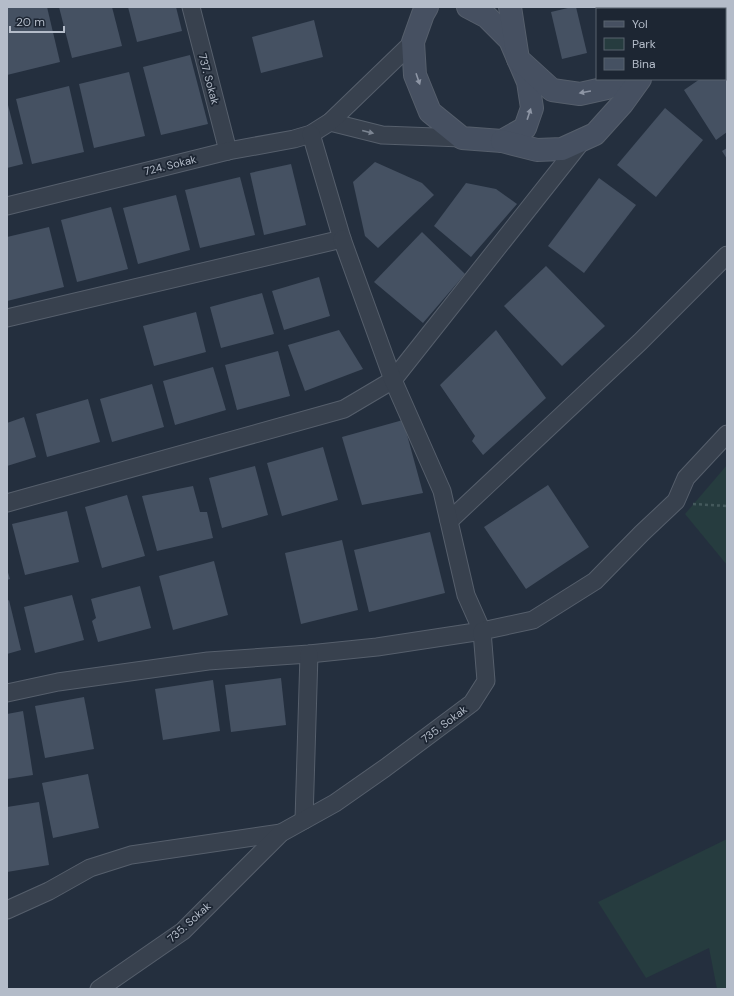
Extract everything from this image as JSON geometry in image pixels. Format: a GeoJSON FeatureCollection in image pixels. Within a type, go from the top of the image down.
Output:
{"type":"FeatureCollection","features":[{"type":"Feature","properties":{"kind":"street","name":"737. Sokak"},"geometry":{"type":"LineString","coordinates":[[191,7],[228,150]]}},
{"type":"Feature","properties":{"kind":"street"},"geometry":{"type":"LineString","coordinates":[[443,7],[423,9],[413,42],[416,75],[430,112],[462,138]]}},
{"type":"Feature","properties":{"kind":"street"},"geometry":{"type":"LineString","coordinates":[[468,7],[487,17],[510,40],[528,82],[532,108],[525,128],[502,141]]}},
{"type":"Feature","properties":{"kind":"street"},"geometry":{"type":"LineString","coordinates":[[510,7],[518,59],[552,90],[580,94],[607,88],[619,80]]}},
{"type":"Feature","properties":{"kind":"street","name":"724. Sokak"},"geometry":{"type":"LineString","coordinates":[[7,206],[228,150],[294,140],[311,134],[330,122],[413,42]]}},
{"type":"Feature","properties":{"kind":"street"},"geometry":{"type":"LineString","coordinates":[[330,122],[382,135],[502,141],[537,150],[562,150],[595,134],[622,104],[639,80]]}},
{"type":"Feature","properties":{"kind":"street","name":"735. Sokak"},"geometry":{"type":"LineString","coordinates":[[99,989],[110,983],[183,931],[281,833],[335,803],[379,773],[472,703],[486,680],[482,631],[466,595],[442,491],[393,380],[342,239],[311,134]]}},
{"type":"Feature","properties":{"kind":"street"},"geometry":{"type":"LineString","coordinates":[[7,503],[344,409],[393,380],[582,140]]}},
{"type":"Feature","properties":{"kind":"street"},"geometry":{"type":"LineString","coordinates":[[7,318],[342,239]]}},
{"type":"Feature","properties":{"kind":"street"},"geometry":{"type":"LineString","coordinates":[[449,522],[640,342],[727,255]]}},
{"type":"Feature","properties":{"kind":"street"},"geometry":{"type":"LineString","coordinates":[[7,693],[58,682],[208,661],[309,654],[377,647],[482,631],[534,620],[595,581],[676,501],[686,478],[727,434]]}},
{"type":"Feature","properties":{"kind":"street"},"geometry":{"type":"LineString","coordinates":[[304,820],[309,654]]}},
{"type":"Feature","properties":{"kind":"street"},"geometry":{"type":"LineString","coordinates":[[7,910],[49,891],[90,868],[131,855],[281,833]]}},
{"type":"Feature","properties":{"kind":"path"},"geometry":{"type":"LineString","coordinates":[[676,501],[727,506]]}},
{"type":"Feature","properties":{"kind":"green space"},"geometry":{"type":"Polygon","coordinates":[[[727,465],[727,565],[685,514],[727,465]]]}},
{"type":"Feature","properties":{"kind":"green space"},"geometry":{"type":"Polygon","coordinates":[[[727,839],[727,989],[717,989],[709,948],[646,978],[598,902],[727,839]]]}},
{"type":"Feature","properties":{"kind":"building"},"geometry":{"type":"Polygon","coordinates":[[[7,7],[47,7],[60,62],[7,75],[7,7]]]}},
{"type":"Feature","properties":{"kind":"building"},"geometry":{"type":"Polygon","coordinates":[[[59,7],[112,7],[122,46],[72,58],[59,7]]]}},
{"type":"Feature","properties":{"kind":"building"},"geometry":{"type":"Polygon","coordinates":[[[128,7],[176,7],[182,31],[137,42],[128,7]]]}},
{"type":"Feature","properties":{"kind":"building"},"geometry":{"type":"Polygon","coordinates":[[[576,7],[587,53],[562,59],[551,12],[576,7]]]}},
{"type":"Feature","properties":{"kind":"building"},"geometry":{"type":"Polygon","coordinates":[[[314,20],[323,57],[261,73],[252,37],[314,20]]]}},
{"type":"Feature","properties":{"kind":"building"},"geometry":{"type":"Polygon","coordinates":[[[190,55],[208,124],[161,135],[143,67],[190,55]]]}},
{"type":"Feature","properties":{"kind":"building"},"geometry":{"type":"Polygon","coordinates":[[[726,60],[727,132],[716,140],[684,90],[699,80],[726,80],[726,60]]]}},
{"type":"Feature","properties":{"kind":"building"},"geometry":{"type":"Polygon","coordinates":[[[129,72],[145,136],[94,148],[79,84],[129,72]]]}},
{"type":"Feature","properties":{"kind":"building"},"geometry":{"type":"Polygon","coordinates":[[[69,86],[84,152],[32,164],[16,99],[69,86]]]}},
{"type":"Feature","properties":{"kind":"building"},"geometry":{"type":"Polygon","coordinates":[[[7,101],[23,164],[7,168],[7,101]]]}},
{"type":"Feature","properties":{"kind":"building"},"geometry":{"type":"Polygon","coordinates":[[[665,108],[703,140],[656,197],[617,165],[665,108]]]}},
{"type":"Feature","properties":{"kind":"building"},"geometry":{"type":"Polygon","coordinates":[[[727,148],[727,159],[722,151],[727,148]]]}},
{"type":"Feature","properties":{"kind":"building"},"geometry":{"type":"Polygon","coordinates":[[[375,162],[422,183],[434,195],[378,248],[365,236],[353,182],[375,162]]]}},
{"type":"Feature","properties":{"kind":"building"},"geometry":{"type":"Polygon","coordinates":[[[291,164],[306,225],[264,235],[250,173],[291,164]]]}},
{"type":"Feature","properties":{"kind":"building"},"geometry":{"type":"Polygon","coordinates":[[[240,177],[255,235],[200,248],[185,190],[240,177]]]}},
{"type":"Feature","properties":{"kind":"building"},"geometry":{"type":"Polygon","coordinates":[[[599,178],[636,205],[584,273],[548,246],[599,178]]]}},
{"type":"Feature","properties":{"kind":"building"},"geometry":{"type":"Polygon","coordinates":[[[466,183],[496,189],[517,204],[471,257],[434,226],[466,183]]]}},
{"type":"Feature","properties":{"kind":"building"},"geometry":{"type":"Polygon","coordinates":[[[176,195],[190,250],[138,264],[123,208],[176,195]]]}},
{"type":"Feature","properties":{"kind":"building"},"geometry":{"type":"Polygon","coordinates":[[[111,207],[128,269],[77,282],[61,220],[111,207]]]}},
{"type":"Feature","properties":{"kind":"building"},"geometry":{"type":"Polygon","coordinates":[[[49,227],[64,287],[7,301],[7,237],[49,227]]]}},
{"type":"Feature","properties":{"kind":"building"},"geometry":{"type":"Polygon","coordinates":[[[422,232],[465,274],[423,323],[374,282],[422,232]]]}},
{"type":"Feature","properties":{"kind":"building"},"geometry":{"type":"Polygon","coordinates":[[[546,266],[605,326],[562,366],[504,306],[546,266]]]}},
{"type":"Feature","properties":{"kind":"building"},"geometry":{"type":"Polygon","coordinates":[[[319,277],[330,316],[284,330],[272,291],[319,277]]]}},
{"type":"Feature","properties":{"kind":"building"},"geometry":{"type":"Polygon","coordinates":[[[262,293],[274,334],[221,348],[210,307],[262,293]]]}},
{"type":"Feature","properties":{"kind":"building"},"geometry":{"type":"Polygon","coordinates":[[[196,312],[206,352],[154,366],[143,326],[196,312]]]}},
{"type":"Feature","properties":{"kind":"building"},"geometry":{"type":"Polygon","coordinates":[[[339,330],[363,369],[305,391],[288,345],[339,330]]]}},
{"type":"Feature","properties":{"kind":"building"},"geometry":{"type":"Polygon","coordinates":[[[496,330],[546,398],[483,455],[472,441],[475,436],[440,385],[496,330]]]}},
{"type":"Feature","properties":{"kind":"building"},"geometry":{"type":"Polygon","coordinates":[[[278,351],[290,396],[237,410],[225,365],[278,351]]]}},
{"type":"Feature","properties":{"kind":"building"},"geometry":{"type":"Polygon","coordinates":[[[213,367],[226,410],[175,425],[163,381],[213,367]]]}},
{"type":"Feature","properties":{"kind":"building"},"geometry":{"type":"Polygon","coordinates":[[[152,384],[164,427],[112,442],[100,399],[152,384]]]}},
{"type":"Feature","properties":{"kind":"building"},"geometry":{"type":"Polygon","coordinates":[[[88,399],[100,442],[47,457],[36,414],[88,399]]]}},
{"type":"Feature","properties":{"kind":"building"},"geometry":{"type":"Polygon","coordinates":[[[24,417],[36,457],[7,466],[7,423],[24,417]]]}},
{"type":"Feature","properties":{"kind":"building"},"geometry":{"type":"Polygon","coordinates":[[[403,420],[423,493],[362,505],[342,437],[403,420]]]}},
{"type":"Feature","properties":{"kind":"building"},"geometry":{"type":"Polygon","coordinates":[[[323,447],[338,500],[282,516],[267,463],[323,447]]]}},
{"type":"Feature","properties":{"kind":"building"},"geometry":{"type":"Polygon","coordinates":[[[255,466],[268,515],[222,528],[209,478],[255,466]]]}},
{"type":"Feature","properties":{"kind":"building"},"geometry":{"type":"Polygon","coordinates":[[[548,485],[589,547],[526,589],[484,527],[548,485]]]}},
{"type":"Feature","properties":{"kind":"building"},"geometry":{"type":"Polygon","coordinates":[[[193,486],[200,512],[207,512],[213,538],[157,551],[142,496],[193,486]]]}},
{"type":"Feature","properties":{"kind":"building"},"geometry":{"type":"Polygon","coordinates":[[[127,495],[145,556],[102,568],[85,507],[127,495]]]}},
{"type":"Feature","properties":{"kind":"building"},"geometry":{"type":"Polygon","coordinates":[[[67,511],[79,562],[25,575],[12,524],[67,511]]]}},
{"type":"Feature","properties":{"kind":"building"},"geometry":{"type":"Polygon","coordinates":[[[430,532],[445,593],[369,612],[354,550],[430,532]]]}},
{"type":"Feature","properties":{"kind":"building"},"geometry":{"type":"Polygon","coordinates":[[[342,540],[358,610],[301,624],[285,553],[342,540]]]}},
{"type":"Feature","properties":{"kind":"building"},"geometry":{"type":"Polygon","coordinates":[[[214,561],[228,615],[173,630],[159,576],[214,561]]]}},
{"type":"Feature","properties":{"kind":"building"},"geometry":{"type":"Polygon","coordinates":[[[7,569],[10,579],[7,580],[7,569]]]}},
{"type":"Feature","properties":{"kind":"building"},"geometry":{"type":"Polygon","coordinates":[[[140,586],[151,628],[98,642],[92,621],[96,618],[91,599],[140,586]]]}},
{"type":"Feature","properties":{"kind":"building"},"geometry":{"type":"Polygon","coordinates":[[[72,595],[84,640],[35,653],[24,607],[72,595]]]}},
{"type":"Feature","properties":{"kind":"building"},"geometry":{"type":"Polygon","coordinates":[[[9,600],[21,650],[7,654],[7,601],[9,600]]]}},
{"type":"Feature","properties":{"kind":"building"},"geometry":{"type":"Polygon","coordinates":[[[281,678],[286,725],[231,732],[225,685],[281,678]]]}},
{"type":"Feature","properties":{"kind":"building"},"geometry":{"type":"Polygon","coordinates":[[[213,680],[220,731],[163,740],[155,689],[213,680]]]}},
{"type":"Feature","properties":{"kind":"building"},"geometry":{"type":"Polygon","coordinates":[[[84,697],[94,749],[45,758],[35,706],[84,697]]]}},
{"type":"Feature","properties":{"kind":"building"},"geometry":{"type":"Polygon","coordinates":[[[23,711],[33,775],[7,779],[7,714],[23,711]]]}},
{"type":"Feature","properties":{"kind":"building"},"geometry":{"type":"Polygon","coordinates":[[[88,774],[99,828],[53,838],[42,783],[88,774]]]}},
{"type":"Feature","properties":{"kind":"building"},"geometry":{"type":"Polygon","coordinates":[[[39,802],[49,865],[7,872],[7,807],[39,802]]]}}]}
